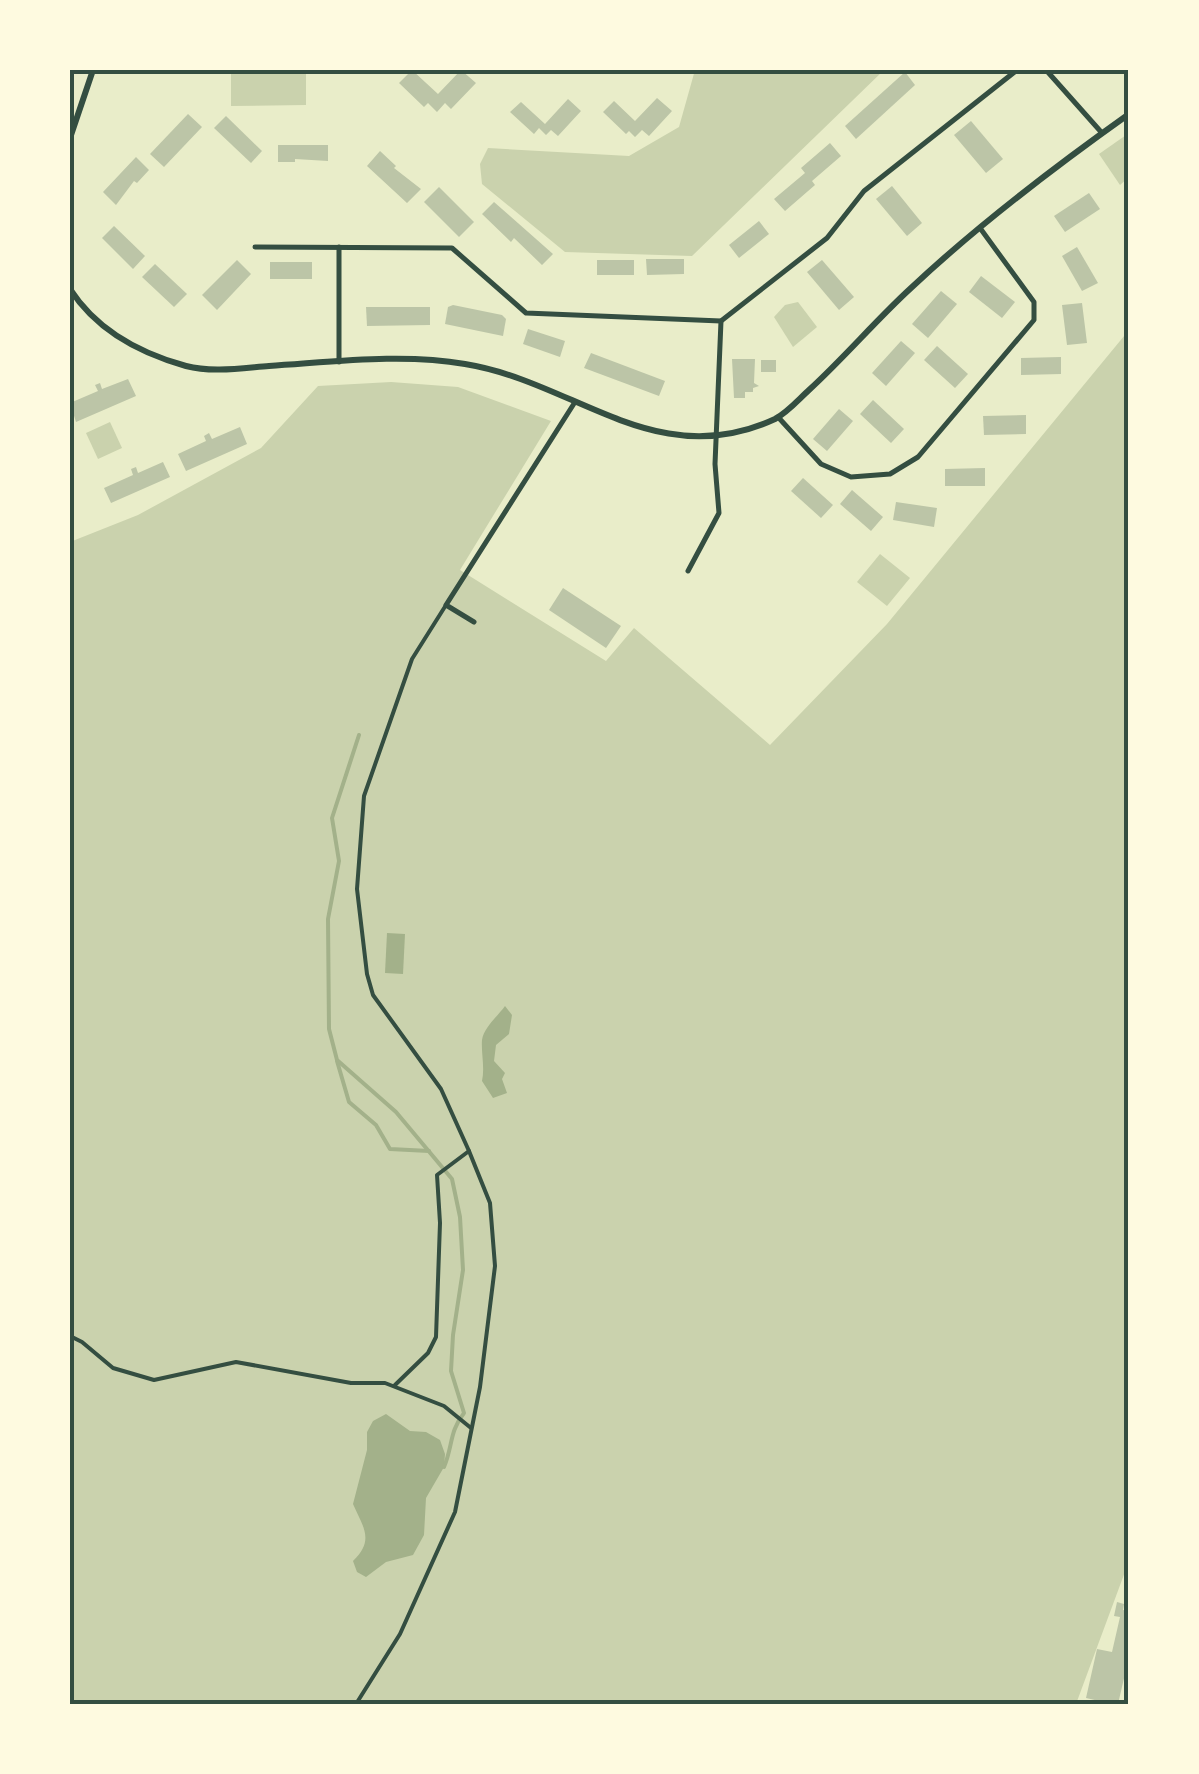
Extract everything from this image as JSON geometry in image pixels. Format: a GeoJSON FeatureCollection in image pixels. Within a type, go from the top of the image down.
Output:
{"type":"FeatureCollection","features":[{"type":"Feature","properties":{"kind":"street"},"geometry":{"type":"LineString","coordinates":[[70,138],[93,70]]}},
{"type":"Feature","properties":{"kind":"street"},"geometry":{"type":"LineString","coordinates":[[255,247],[452,248],[526,313],[721,320],[827,238],[864,191],[1017,70]]}},
{"type":"Feature","properties":{"kind":"street"},"geometry":{"type":"LineString","coordinates":[[1046,70],[1102,133]]}},
{"type":"Feature","properties":{"kind":"street"},"geometry":{"type":"LineString","coordinates":[[70,289],[89,314],[124,341],[188,367],[224,369],[395,360],[468,364],[643,430],[680,436],[740,432],[778,417],[978,226],[1129,114]]}},
{"type":"Feature","properties":{"kind":"street"},"geometry":{"type":"LineString","coordinates":[[778,417],[821,464],[851,476],[890,474],[918,457],[1034,320],[1034,302],[978,226]]}},
{"type":"Feature","properties":{"kind":"street"},"geometry":{"type":"LineString","coordinates":[[339,247],[340,362]]}},
{"type":"Feature","properties":{"kind":"street"},"geometry":{"type":"LineString","coordinates":[[688,571],[720,514],[715,464],[721,320]]}},
{"type":"Feature","properties":{"kind":"street"},"geometry":{"type":"LineString","coordinates":[[356,1704],[400,1634],[455,1512],[480,1387],[495,1266],[490,1204],[469,1151],[440,1089],[372,995],[356,889],[364,796],[412,659],[576,402]]}},
{"type":"Feature","properties":{"kind":"street"},"geometry":{"type":"LineString","coordinates":[[446,605],[474,622]]}},
{"type":"Feature","properties":{"kind":"street"},"geometry":{"type":"LineString","coordinates":[[394,1386],[428,1353],[436,1338],[440,1223],[437,1176],[469,1151]]}},
{"type":"Feature","properties":{"kind":"street"},"geometry":{"type":"LineString","coordinates":[[70,1336],[112,1368],[154,1380],[236,1362],[351,1382],[385,1382],[444,1406],[472,1428]]}},
{"type":"Feature","properties":{"kind":"shaded area"},"geometry":{"type":"Polygon","coordinates":[[[231,70],[306,70],[306,105],[231,106],[231,70]]]}},
{"type":"Feature","properties":{"kind":"shaded area"},"geometry":{"type":"Polygon","coordinates":[[[695,70],[884,70],[692,256],[565,252],[482,184],[480,164],[488,148],[629,156],[679,127],[695,70]]]}},
{"type":"Feature","properties":{"kind":"shaded area"},"geometry":{"type":"Polygon","coordinates":[[[1129,133],[1129,177],[1120,185],[1099,154],[1129,133]]]}},
{"type":"Feature","properties":{"kind":"shaded area"},"geometry":{"type":"Polygon","coordinates":[[[798,302],[817,327],[793,347],[774,317],[785,305],[798,302]]]}},
{"type":"Feature","properties":{"kind":"shaded area"},"geometry":{"type":"Polygon","coordinates":[[[1129,330],[1129,1561],[1076,1704],[70,1704],[70,542],[138,515],[261,448],[318,386],[391,382],[458,387],[551,421],[460,570],[606,661],[634,628],[770,745],[887,624],[1129,330]]]}},
{"type":"Feature","properties":{"kind":"shaded area"},"geometry":{"type":"Polygon","coordinates":[[[110,422],[122,448],[98,459],[86,433],[110,422]]]}},
{"type":"Feature","properties":{"kind":"shaded area"},"geometry":{"type":"Polygon","coordinates":[[[880,554],[910,578],[887,606],[857,582],[880,554]]]}},
{"type":"Feature","properties":{"kind":"shaded area"},"geometry":{"type":"Polygon","coordinates":[[[387,933],[405,934],[403,974],[385,973],[387,933]]]}},
{"type":"Feature","properties":{"kind":"shaded area"},"geometry":{"type":"Polygon","coordinates":[[[505,1006],[512,1015],[509,1034],[496,1045],[494,1061],[505,1073],[502,1079],[507,1093],[493,1098],[482,1081],[482,1040],[505,1006]]]}},
{"type":"Feature","properties":{"kind":"shaded area"},"geometry":{"type":"Polygon","coordinates":[[[386,1414],[410,1431],[426,1432],[440,1440],[444,1467],[426,1498],[424,1535],[413,1555],[386,1562],[366,1577],[357,1572],[353,1561],[365,1540],[353,1504],[367,1450],[367,1432],[373,1421],[386,1414]]]}},
{"type":"Feature","properties":{"kind":"building"},"geometry":{"type":"Polygon","coordinates":[[[412,70],[438,94],[461,70],[476,83],[451,109],[445,103],[437,112],[428,103],[424,107],[399,83],[412,70]]]}},
{"type":"Feature","properties":{"kind":"building"},"geometry":{"type":"Polygon","coordinates":[[[905,72],[915,85],[856,139],[845,126],[905,72]]]}},
{"type":"Feature","properties":{"kind":"building"},"geometry":{"type":"Polygon","coordinates":[[[657,98],[672,111],[649,136],[642,130],[635,137],[629,131],[626,134],[603,112],[614,101],[635,121],[657,98]]]}},
{"type":"Feature","properties":{"kind":"building"},"geometry":{"type":"Polygon","coordinates":[[[568,99],[581,111],[558,136],[551,130],[546,135],[539,128],[534,134],[510,112],[521,102],[545,124],[568,99]]]}},
{"type":"Feature","properties":{"kind":"building"},"geometry":{"type":"Polygon","coordinates":[[[188,114],[202,127],[164,167],[150,154],[188,114]]]}},
{"type":"Feature","properties":{"kind":"building"},"geometry":{"type":"Polygon","coordinates":[[[226,116],[262,151],[251,163],[214,128],[226,116]]]}},
{"type":"Feature","properties":{"kind":"building"},"geometry":{"type":"Polygon","coordinates":[[[971,121],[1003,159],[986,173],[954,135],[971,121]]]}},
{"type":"Feature","properties":{"kind":"building"},"geometry":{"type":"Polygon","coordinates":[[[830,143],[841,156],[785,211],[774,199],[805,173],[801,168],[830,143]]]}},
{"type":"Feature","properties":{"kind":"building"},"geometry":{"type":"Polygon","coordinates":[[[278,145],[328,145],[328,161],[278,162],[278,145]]]}},
{"type":"Feature","properties":{"kind":"building"},"geometry":{"type":"Polygon","coordinates":[[[380,151],[421,189],[407,203],[367,166],[380,151]]]}},
{"type":"Feature","properties":{"kind":"building"},"geometry":{"type":"Polygon","coordinates":[[[136,157],[149,170],[137,183],[134,181],[116,205],[103,192],[136,157]]]}},
{"type":"Feature","properties":{"kind":"building"},"geometry":{"type":"Polygon","coordinates":[[[892,186],[922,223],[907,236],[876,199],[892,186]]]}},
{"type":"Feature","properties":{"kind":"building"},"geometry":{"type":"Polygon","coordinates":[[[439,187],[474,222],[459,237],[424,202],[439,187]]]}},
{"type":"Feature","properties":{"kind":"building"},"geometry":{"type":"Polygon","coordinates":[[[1089,193],[1100,209],[1065,232],[1054,216],[1089,193]]]}},
{"type":"Feature","properties":{"kind":"building"},"geometry":{"type":"Polygon","coordinates":[[[494,202],[553,254],[542,265],[482,214],[494,202]]]}},
{"type":"Feature","properties":{"kind":"building"},"geometry":{"type":"Polygon","coordinates":[[[759,221],[769,234],[739,258],[729,245],[759,221]]]}},
{"type":"Feature","properties":{"kind":"building"},"geometry":{"type":"Polygon","coordinates":[[[114,226],[145,256],[133,269],[102,238],[114,226]]]}},
{"type":"Feature","properties":{"kind":"building"},"geometry":{"type":"Polygon","coordinates":[[[1077,247],[1098,283],[1082,291],[1062,256],[1077,247]]]}},
{"type":"Feature","properties":{"kind":"building"},"geometry":{"type":"Polygon","coordinates":[[[646,259],[684,259],[684,274],[647,275],[646,259]]]}},
{"type":"Feature","properties":{"kind":"building"},"geometry":{"type":"Polygon","coordinates":[[[237,260],[251,274],[217,310],[202,295],[237,260]]]}},
{"type":"Feature","properties":{"kind":"building"},"geometry":{"type":"Polygon","coordinates":[[[597,260],[634,260],[634,275],[597,275],[597,260]]]}},
{"type":"Feature","properties":{"kind":"building"},"geometry":{"type":"Polygon","coordinates":[[[822,260],[854,297],[839,310],[807,272],[822,260]]]}},
{"type":"Feature","properties":{"kind":"building"},"geometry":{"type":"Polygon","coordinates":[[[270,262],[312,262],[312,279],[270,279],[270,262]]]}},
{"type":"Feature","properties":{"kind":"building"},"geometry":{"type":"Polygon","coordinates":[[[155,264],[187,294],[174,307],[142,277],[155,264]]]}},
{"type":"Feature","properties":{"kind":"building"},"geometry":{"type":"Polygon","coordinates":[[[981,276],[1015,302],[1002,318],[969,292],[981,276]]]}},
{"type":"Feature","properties":{"kind":"building"},"geometry":{"type":"Polygon","coordinates":[[[941,291],[957,304],[928,338],[912,324],[941,291]]]}},
{"type":"Feature","properties":{"kind":"building"},"geometry":{"type":"Polygon","coordinates":[[[1082,303],[1087,343],[1067,345],[1062,305],[1082,303]]]}},
{"type":"Feature","properties":{"kind":"building"},"geometry":{"type":"Polygon","coordinates":[[[366,307],[430,307],[430,325],[367,326],[366,307]]]}},
{"type":"Feature","properties":{"kind":"building"},"geometry":{"type":"Polygon","coordinates":[[[448,307],[502,315],[506,319],[503,336],[445,324],[448,307]]]}},
{"type":"Feature","properties":{"kind":"building"},"geometry":{"type":"Polygon","coordinates":[[[528,329],[565,341],[560,357],[523,344],[528,329]]]}},
{"type":"Feature","properties":{"kind":"building"},"geometry":{"type":"Polygon","coordinates":[[[901,341],[915,353],[886,386],[872,373],[901,341]]]}},
{"type":"Feature","properties":{"kind":"building"},"geometry":{"type":"Polygon","coordinates":[[[937,346],[968,374],[955,388],[924,360],[937,346]]]}},
{"type":"Feature","properties":{"kind":"building"},"geometry":{"type":"Polygon","coordinates":[[[591,353],[665,381],[659,396],[584,368],[591,353]]]}},
{"type":"Feature","properties":{"kind":"building"},"geometry":{"type":"Polygon","coordinates":[[[1061,357],[1061,374],[1021,375],[1021,358],[1061,357]]]}},
{"type":"Feature","properties":{"kind":"building"},"geometry":{"type":"Polygon","coordinates":[[[732,359],[755,359],[754,383],[759,386],[753,392],[745,392],[745,398],[734,398],[732,359]]]}},
{"type":"Feature","properties":{"kind":"building"},"geometry":{"type":"Polygon","coordinates":[[[761,360],[776,360],[776,372],[761,372],[761,360]]]}},
{"type":"Feature","properties":{"kind":"building"},"geometry":{"type":"Polygon","coordinates":[[[128,379],[136,396],[76,422],[70,403],[98,391],[95,385],[100,383],[102,389],[128,379]]]}},
{"type":"Feature","properties":{"kind":"building"},"geometry":{"type":"Polygon","coordinates":[[[873,400],[904,429],[891,443],[860,414],[873,400]]]}},
{"type":"Feature","properties":{"kind":"building"},"geometry":{"type":"Polygon","coordinates":[[[839,409],[853,421],[827,451],[813,439],[839,409]]]}},
{"type":"Feature","properties":{"kind":"building"},"geometry":{"type":"Polygon","coordinates":[[[1026,415],[1026,434],[984,435],[983,416],[1026,415]]]}},
{"type":"Feature","properties":{"kind":"building"},"geometry":{"type":"Polygon","coordinates":[[[240,427],[247,444],[186,471],[178,454],[206,441],[204,436],[209,433],[212,439],[240,427]]]}},
{"type":"Feature","properties":{"kind":"building"},"geometry":{"type":"Polygon","coordinates":[[[163,462],[170,477],[111,503],[104,488],[133,475],[131,469],[136,467],[138,473],[163,462]]]}},
{"type":"Feature","properties":{"kind":"building"},"geometry":{"type":"Polygon","coordinates":[[[985,468],[985,486],[945,486],[945,469],[985,468]]]}},
{"type":"Feature","properties":{"kind":"building"},"geometry":{"type":"Polygon","coordinates":[[[803,478],[833,505],[821,518],[791,491],[803,478]]]}},
{"type":"Feature","properties":{"kind":"building"},"geometry":{"type":"Polygon","coordinates":[[[852,490],[883,517],[871,531],[840,504],[852,490]]]}},
{"type":"Feature","properties":{"kind":"building"},"geometry":{"type":"Polygon","coordinates":[[[896,502],[937,508],[934,527],[893,520],[896,502]]]}},
{"type":"Feature","properties":{"kind":"building"},"geometry":{"type":"Polygon","coordinates":[[[563,588],[621,626],[606,648],[549,610],[563,588]]]}},
{"type":"Feature","properties":{"kind":"building"},"geometry":{"type":"Polygon","coordinates":[[[1117,1602],[1129,1611],[1129,1657],[1118,1704],[1098,1704],[1099,1701],[1086,1698],[1097,1649],[1112,1652],[1120,1617],[1114,1616],[1117,1602]]]}},
{"type":"Feature","properties":{"kind":"waterway"},"geometry":{"type":"LineString","coordinates":[[359,735],[332,818],[339,861],[328,919],[329,1029],[337,1060],[396,1112],[452,1179],[460,1217],[463,1270],[451,1371],[464,1413],[444,1467]]}},
{"type":"Feature","properties":{"kind":"waterway"},"geometry":{"type":"LineString","coordinates":[[337,1061],[349,1102],[376,1125],[390,1149],[429,1151]]}}]}
